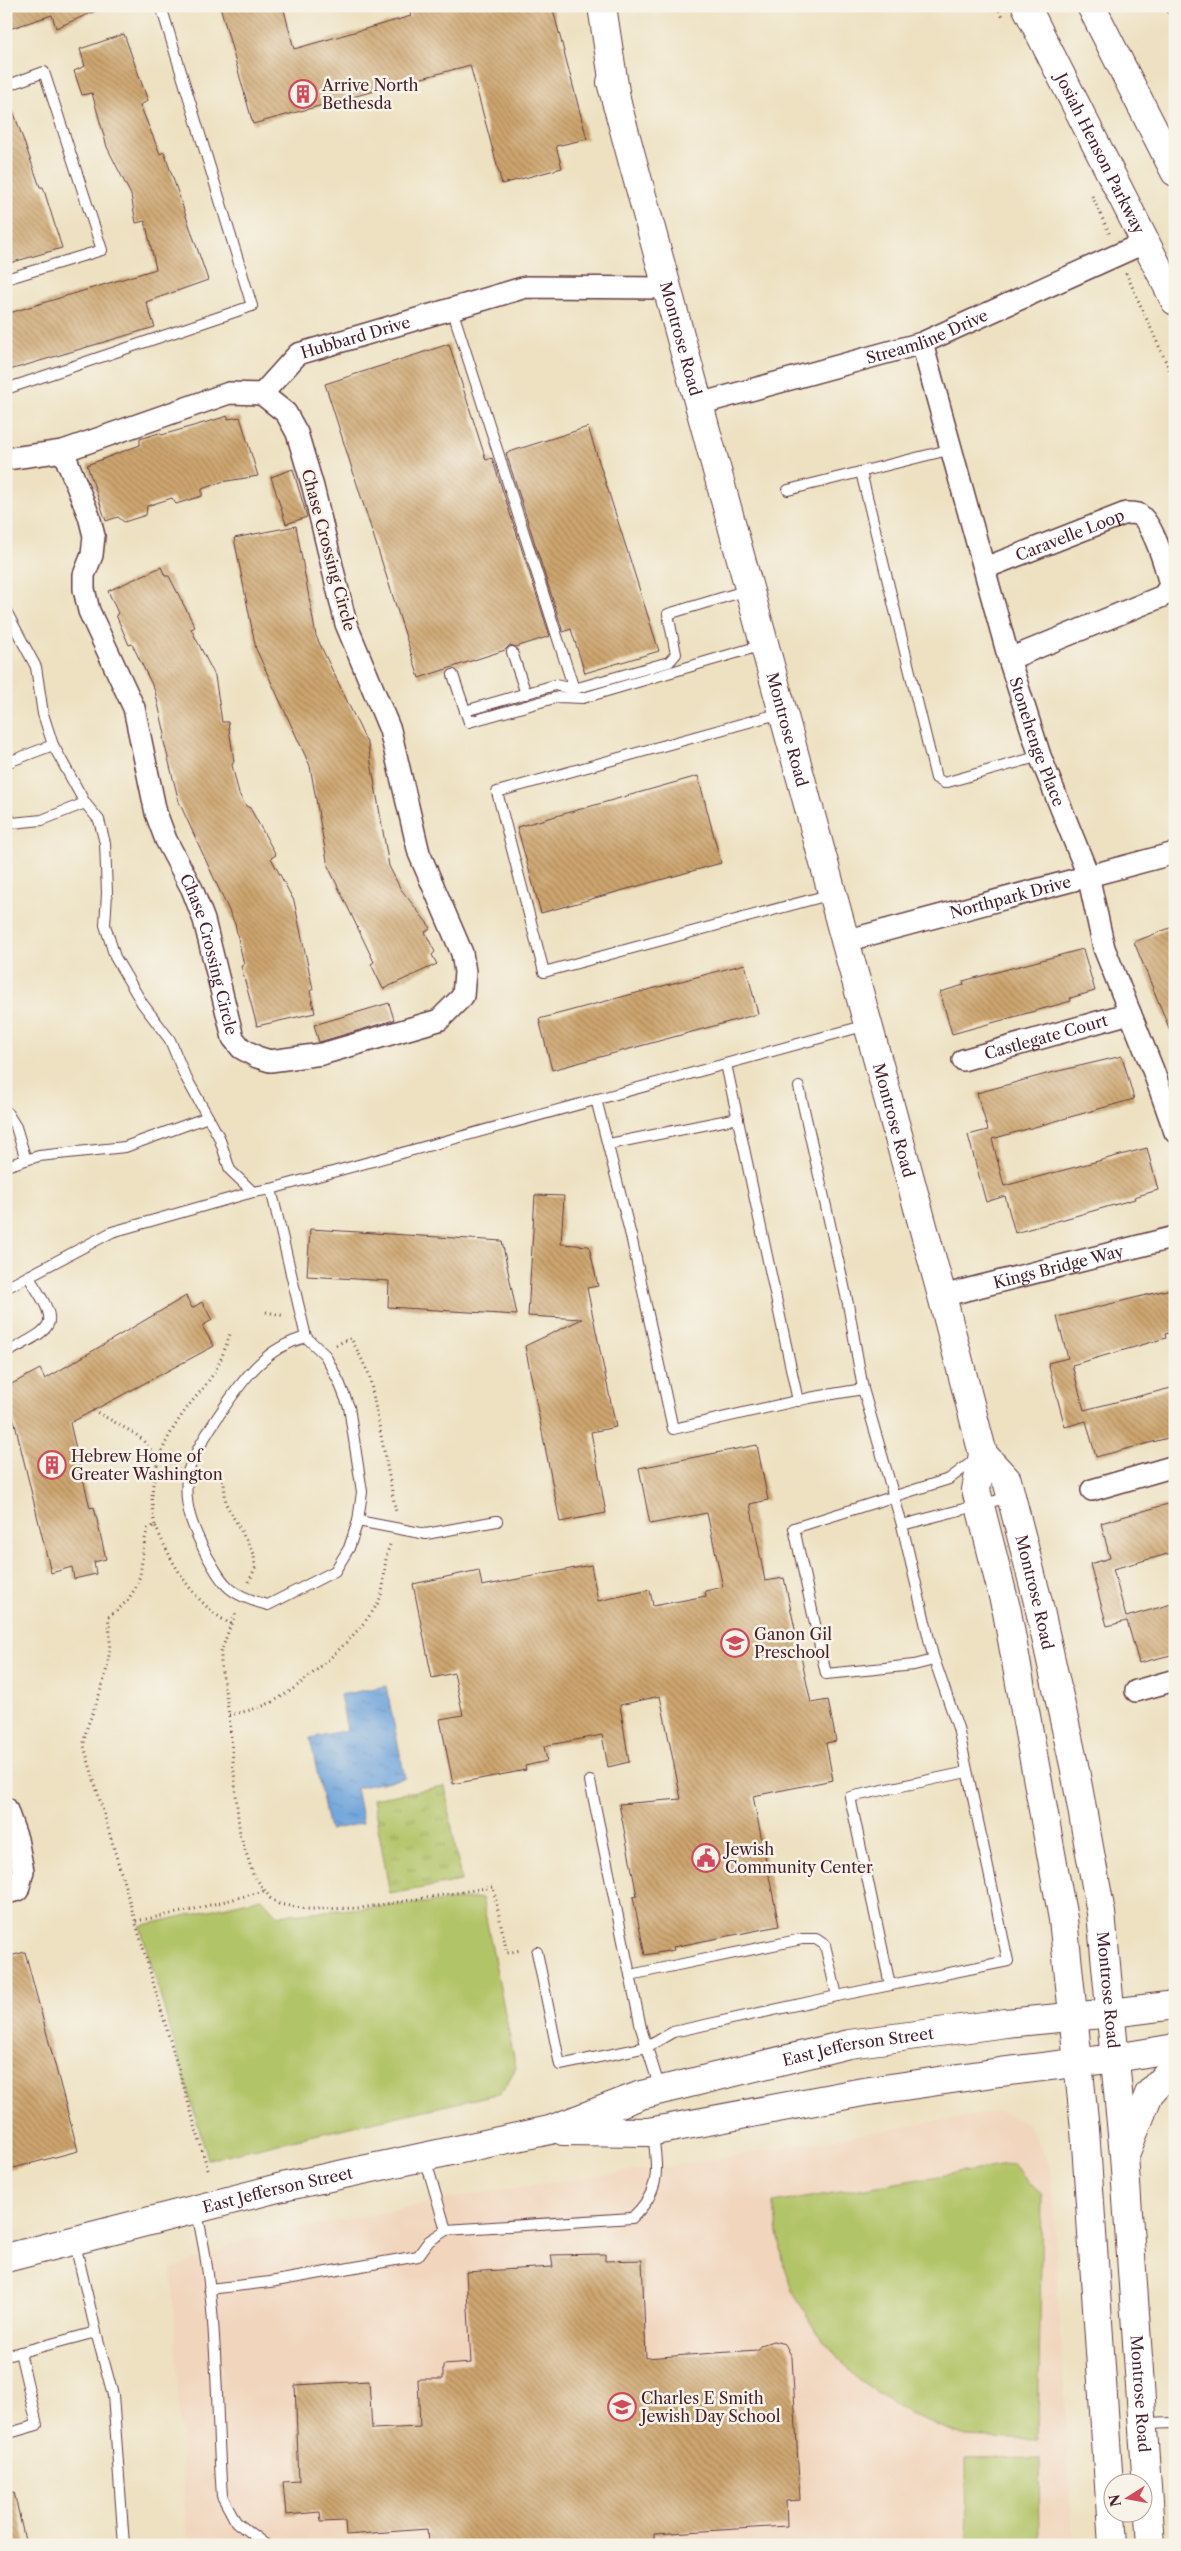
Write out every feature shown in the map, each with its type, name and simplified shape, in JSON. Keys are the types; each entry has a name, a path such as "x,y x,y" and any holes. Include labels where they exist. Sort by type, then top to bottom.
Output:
{"street":[{"name":"Montrose Road","path":"590,6 942,1296 983,1454 976,1490 1007,1612 1063,1919 1085,2139 1113,2545"},
{"path":"602,6 617,105"},
{"name":"Josiah Henson Parkway","path":"1026,6 1175,301"},
{"path":"1091,6 1175,172"},
{"name":"Streamline Drive","path":"698,404 922,342 1146,242"},
{"name":"Hubbard Drive","path":"262,394 298,354 526,287 667,288"},
{"name":"Stonehenge Place","path":"922,342 1009,659 1040,756 1088,875 1104,948 1175,1132"},
{"path":"6,459 63,451 229,393 262,394"},
{"name":"Chase Crossing Circle","path":"63,451 89,516 94,536 92,555 84,575 84,590 89,611 134,708 156,812 166,840 192,889 204,920 233,1038 241,1048 257,1057 270,1061 322,1054 397,1034 439,1020 463,996 466,972 462,953 419,853 390,730 346,624 313,487 297,433 286,414 262,394"},
{"name":"Caravelle Loop","path":"985,568 1126,513 1137,514 1145,520 1166,566 1170,586 1164,596 1009,659"},
{"name":"Northpark Drive","path":"845,941 1175,852"},
{"name":"Castlegate Court","path":"963,1060 1130,1012"},
{"name":"Kings Bridge Way","path":"942,1296 1175,1237"},
{"name":"Montrose Road","path":"983,1454 1007,1480 1039,1606 1074,1765 1101,1913 1124,2155 1151,2545"},
{"path":"1092,1490 1175,1466"},
{"path":"1136,1691 1175,1680"},
{"path":"6,1808 17,1839 24,1871 18,1890 6,1893"},
{"name":"East Jefferson Street","path":"6,2258 278,2188 550,2130 641,2095 849,2044 1006,2023 1112,2013 1175,2004"},
{"name":"East Jefferson Street","path":"550,2130 653,2131 863,2092 1116,2058 1175,2048"},
{"path":"1124,2155 1149,2094 1175,2065"}],"lane":[{"path":"6,389 252,306 161,6"},
{"path":"1171,6 1175,14"},
{"path":"6,86 44,72 102,250 6,279"},
{"path":"452,309 574,689"},
{"path":"788,490 952,449"},
{"path":"861,472 936,778 944,783 1040,756"},
{"path":"465,711 555,685 574,689 669,662 676,654 668,614 749,589"},
{"path":"6,611 36,667 43,714 53,745 85,803 99,820 105,842 106,925 115,957 142,1003 170,1040 184,1074 219,1137 230,1170 253,1192"},
{"path":"453,675 469,722 558,697 583,698 764,644"},
{"path":"512,652 526,694"},
{"path":"783,713 498,792 544,972 832,894"},
{"path":"6,762 53,745"},
{"path":"6,813 12,823 42,820 85,803"},
{"path":"6,1288 112,1232 868,1025"},
{"path":"726,1064 798,1401"},
{"path":"537,1952 560,2065 648,2048 673,2032 1008,1961 958,1728 934,1660 902,1525 863,1389 848,1304 799,1088"},
{"path":"596,1099 609,1144 673,1429 798,1401 863,1389"},
{"path":"6,1111 16,1127 26,1160"},
{"path":"6,1166 39,1156 125,1147 208,1117"},
{"path":"609,1144 738,1118"},
{"path":"271,1189 306,1337 325,1355 349,1407 362,1492 358,1521 349,1548 335,1571 268,1605 242,1598 222,1584 193,1529 187,1511 187,1476 208,1431 259,1363 285,1344 306,1337"},
{"path":"6,1353 43,1332 50,1323 48,1307 28,1276"},
{"path":"934,1660 914,1665 826,1674 794,1528 949,1480 983,1454"},
{"path":"902,1525 1011,1497"},
{"path":"358,1521 426,1534 497,1521"},
{"path":"890,1985 850,1797 967,1772"},
{"path":"590,1781 630,1975 648,2048 661,2090"},
{"path":"630,1975 802,1939 816,1939 825,1945 837,1996"},
{"path":"209,2289 270,2282 418,2256 429,2241 446,2230 632,2218 648,2203 657,2174 653,2131"},
{"path":"424,2157 446,2230"},
{"path":"196,2209 204,2243 209,2289 222,2496 236,2522 266,2545"},
{"path":"74,2240 113,2395 124,2545"},
{"path":"6,2356 96,2332"},
{"path":"6,2434 37,2425 20,2352"},
{"path":"1142,2424 1175,2422"}],"path":[{"path":"1122,266 1175,382"},
{"path":"266,1312 293,1318"},
{"path":"231,1332 215,1371 173,1427 158,1459 151,1500 155,1525 167,1553 206,1607 215,1616 231,1624"},
{"path":"331,1342 334,1346 351,1338 369,1374 396,1517"},
{"path":"93,1410 132,1432 142,1440 158,1459 178,1466"},
{"path":"200,1468 220,1476 224,1483 226,1504 254,1554 254,1568 248,1585"},
{"path":"155,1525 148,1529 146,1535 141,1570 136,1586 128,1600 108,1617 111,1650 99,1696 84,1736 86,1756 208,2170"},
{"path":"229,1715 271,1703 326,1660 352,1635 372,1613 379,1600 384,1583 386,1553 395,1536"},
{"path":"240,1605 221,1652 221,1665 229,1715 240,1834 253,1874 264,1891 280,1904 307,1909 327,1910 373,1907 493,1887 507,1953 536,1947 537,1952"},
{"path":"136,1921 187,1911 264,1891"}],"shaded area":[{"name":"Charles E Smith Jewish Day School","path":"997,2111 1027,2123 1051,2167 1073,2545 187,2545 171,2269 246,2240 474,2194 710,2160"}],"green space":[{"path":"445,1786 461,1881 390,1894 373,1799"},
{"path":"262,1898 277,1915 482,1898 516,2068 501,2093 208,2159 140,1926"},
{"path":"1013,2164 1042,2196 1038,2439 965,2436 912,2416 858,2379 823,2341 792,2291 784,2267 773,2203"},
{"path":"1039,2458 1040,2545 967,2545 966,2459"}],"water":[{"path":"386,1686 405,1778 356,1788 363,1823 329,1830 310,1738 347,1730 340,1695"}],"building":[{"path":"6,6 107,6 56,28 52,15 6,30"},
{"name":"Arrive North Bethesda","path":"220,6 283,6 294,49 411,16 408,6 552,6 587,139 556,146 562,168 502,184 470,65 253,124"},
{"path":"124,34 148,101 140,105 160,154 164,152 208,280 146,302 155,327 6,371 6,314 156,269 145,221 136,223 131,195 107,147 92,93 82,95 74,71 85,66 80,49"},
{"path":"6,99 9,99 40,187 43,187 62,248 6,264"},
{"path":"449,344 486,460 492,458 550,636 516,647 510,645 505,650 419,678 325,384"},
{"path":"228,416 228,419 240,417 258,476 221,482 202,489 202,496 176,504 172,498 147,506 146,515 124,522 118,517 106,521 87,465 140,445 140,439 159,433 162,435"},
{"path":"588,427 659,651 585,673 571,629 563,632 506,453"},
{"path":"293,469 307,517 286,524 271,477"},
{"path":"296,526 316,636 368,745 389,866 400,888 431,928 425,932 435,952 432,955 437,964 383,989 371,964 374,962 328,866 310,766 256,649 234,538"},
{"path":"161,567 165,576 169,576 195,627 191,629 215,676 222,722 228,722 234,761 232,765 239,794 246,806 250,808 276,855 271,858 294,901 313,989 310,991 315,1013 257,1026 241,966 244,965 235,924 179,802 163,738 165,734 155,691 132,644 129,645 108,591"},
{"path":"698,776 721,863 541,913 517,827"},
{"path":"1175,926 1175,1040 1174,1040 1134,942"},
{"path":"1083,949 1095,991 1070,998 1071,1001 952,1034 940,992 964,985 963,981"},
{"path":"745,964 758,1014 552,1070 539,1019"},
{"path":"389,1003 394,1020 319,1042 314,1025"},
{"path":"1122,1056 1134,1099 992,1139 1004,1186 1147,1148 1158,1190 1134,1197 1135,1199 1015,1233 1005,1196 986,1202 968,1135 988,1130 977,1093"},
{"path":"535,1195 564,1196 561,1244 589,1246 598,1286 587,1288 616,1427 591,1432 606,1513 560,1522 525,1346 582,1319 528,1316"},
{"path":"310,1229 502,1241 517,1315 388,1307 389,1281 307,1276"},
{"path":"1175,1288 1175,1332 1165,1334 1166,1338 1072,1365 1084,1410 1175,1387 1175,1433 1168,1435 1168,1438 1096,1457 1086,1421 1065,1427 1048,1363 1068,1358 1057,1317"},
{"name":"Hebrew Home of Greater Washington","path":"186,1296 192,1308 202,1302 212,1320 202,1326 214,1346 70,1423 90,1508 94,1507 106,1559 94,1562 96,1574 74,1579 72,1567 51,1573 6,1387 40,1369 45,1379"},
{"path":"757,1445 768,1500 750,1504 765,1581 784,1578 811,1703 828,1700 836,1741 826,1743 833,1780 753,1796 779,1926 673,1947 674,1950 645,1955 633,1897 637,1896 619,1804 681,1799 660,1696 620,1705 629,1762 608,1767 602,1735 544,1746 547,1761 525,1766 526,1770 453,1784 440,1719 463,1715 454,1673 432,1678 413,1584 479,1570 482,1586 591,1565 598,1601 650,1590 653,1606 706,1596 705,1591 723,1587 707,1513 650,1524 639,1468"},
{"path":"1175,1502 1175,1552 1113,1569 1126,1617 1175,1603 1175,1654 1139,1663 1127,1621 1107,1626 1090,1564 1110,1558 1101,1523"},
{"path":"25,1952 78,2151 6,2170 6,1957"},
{"path":"605,2254 605,2261 642,2260 646,2358 757,2350 761,2345 773,2341 785,2344 792,2357 800,2500 786,2501 787,2526 654,2534 654,2545 428,2545 427,2529 346,2535 345,2521 321,2522 320,2512 286,2515 283,2482 299,2481 295,2385 369,2381 372,2429 420,2427 418,2379 443,2379 443,2365 471,2363 466,2272 553,2267 551,2255"},
{"path":"14,2492 26,2545 6,2545 6,2493"}],"place":[{"name":"Arrive North Bethesda","path":"303,94"},
{"name":"Hebrew Home of Greater Washington","path":"52,1465"},
{"name":"Ganon Gil Preschool","path":"735,1643"},
{"name":"Jewish Community Center","path":"706,1858"},
{"name":"Charles E Smith Jewish Day School","path":"622,2407"}]}
